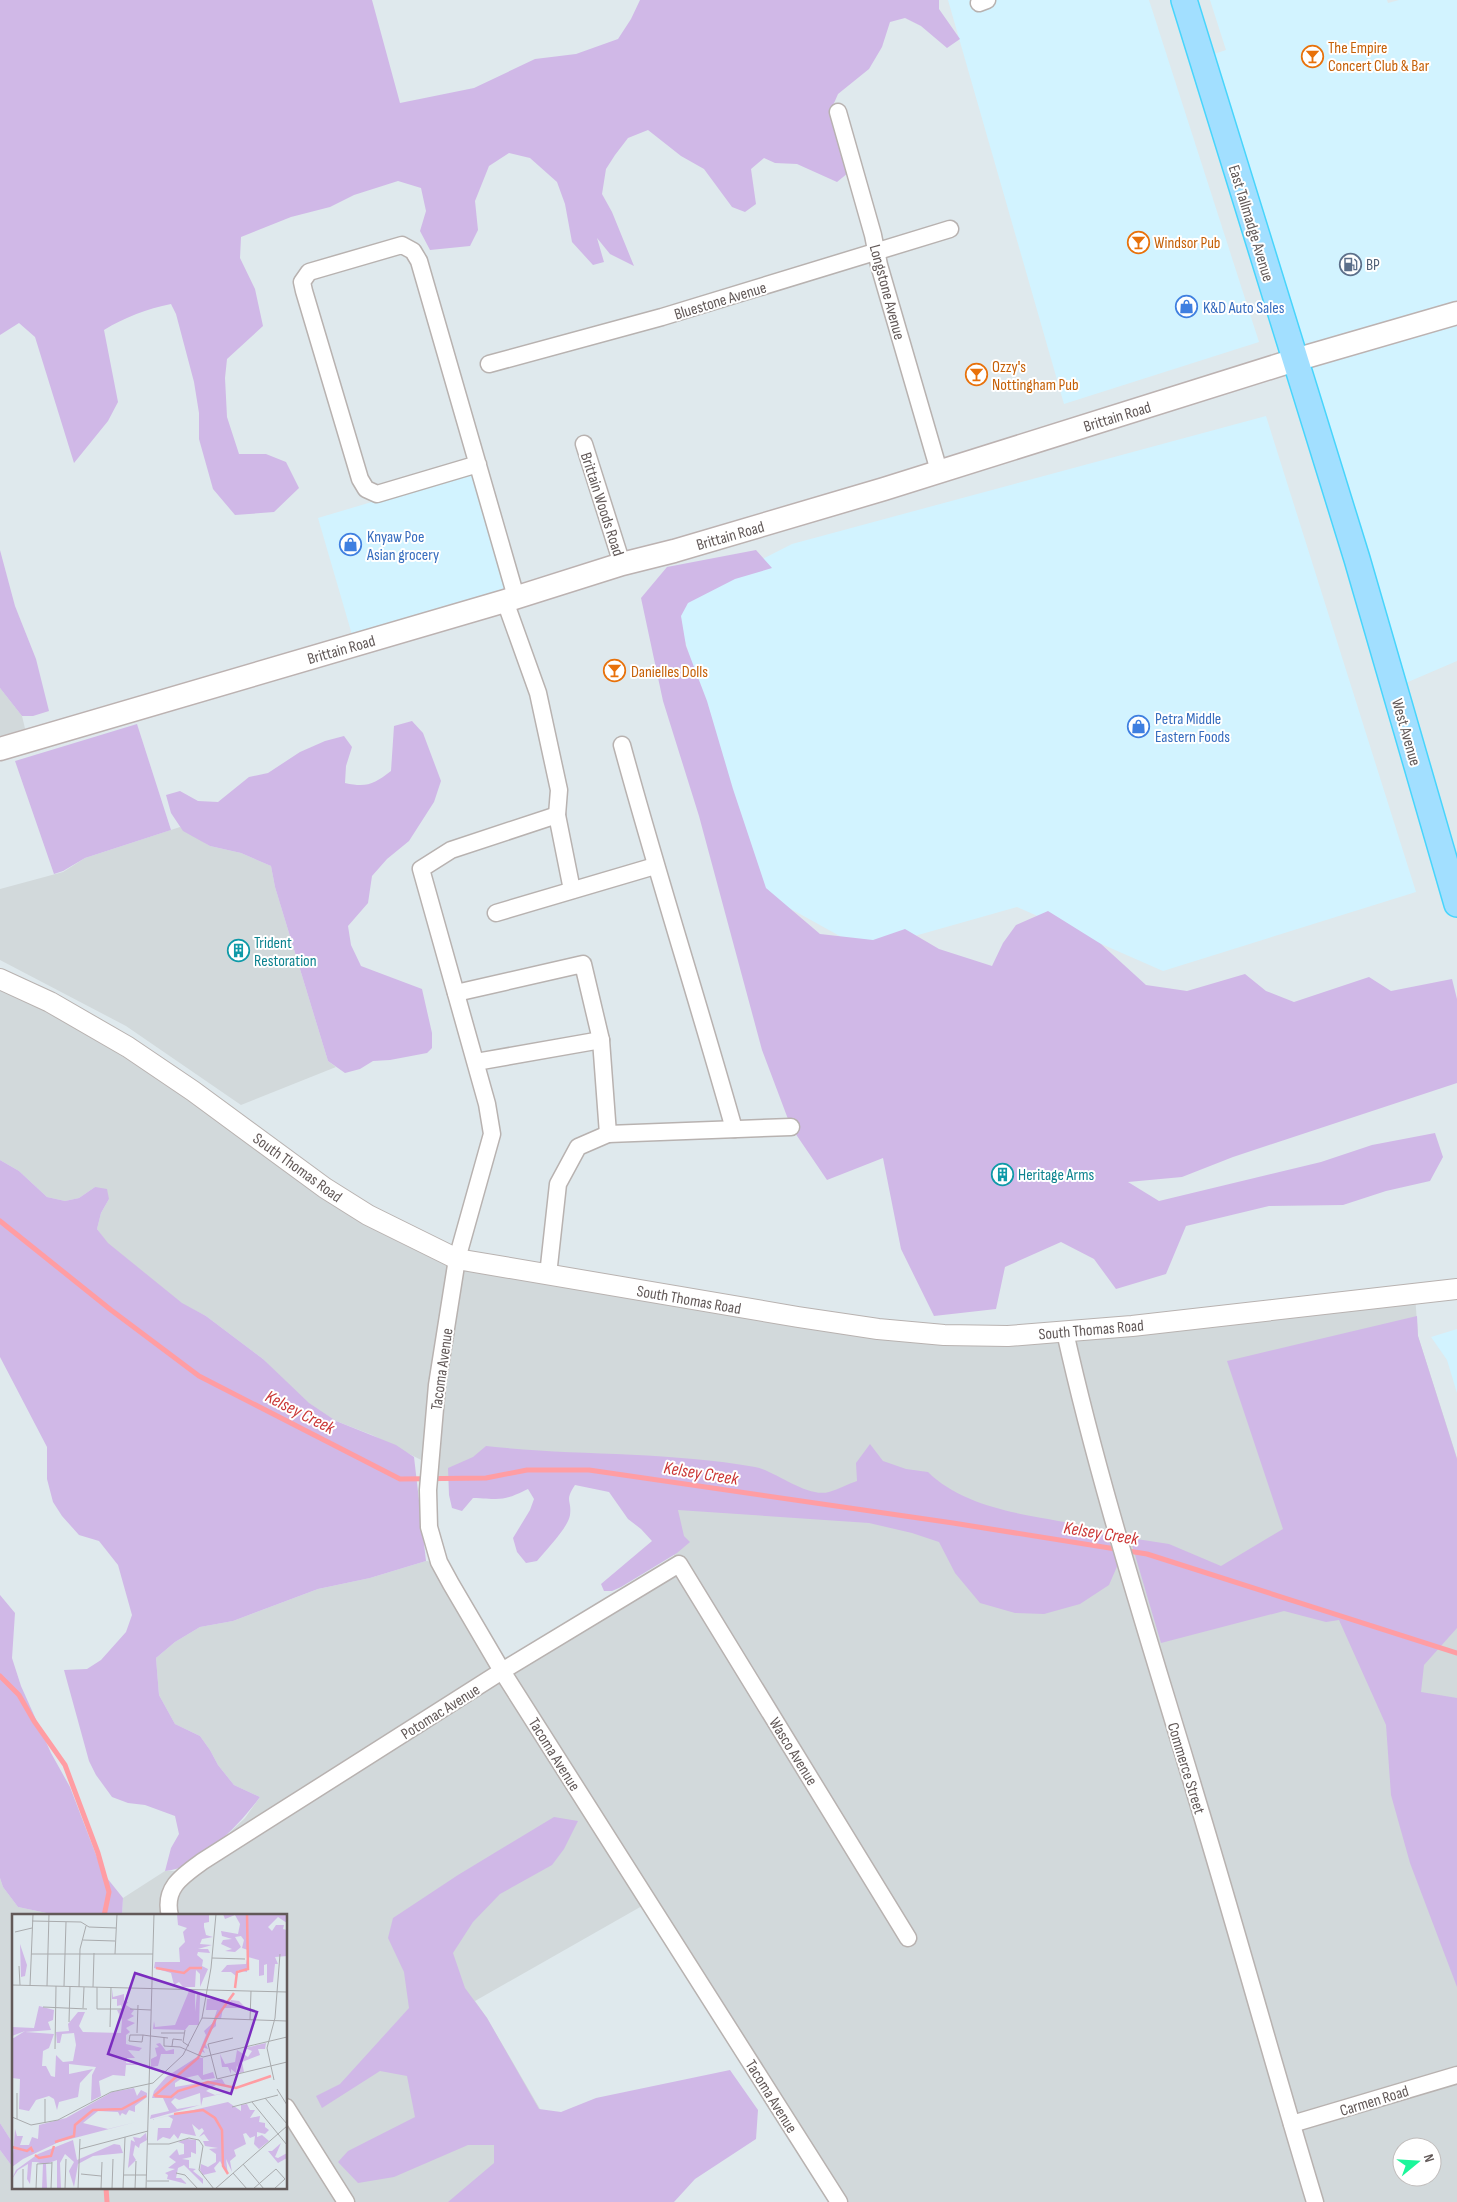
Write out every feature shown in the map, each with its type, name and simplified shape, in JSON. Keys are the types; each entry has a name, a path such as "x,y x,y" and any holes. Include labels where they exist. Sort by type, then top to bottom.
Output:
{"main road":[{"name":"East Tallmadge Avenue","path":"1184,0 1357,559"},
{"name":"Brittain Road","path":"0,749 511,599 622,564 702,543 1295,360 1457,313"},
{"name":"West Avenue","path":"1357,559 1457,904"}],"street":[{"name":"Longstone Avenue","path":"838,112 939,471"},
{"name":"Bluestone Avenue","path":"489,364 662,317 950,229"},
{"path":"478,464 377,494 366,488 360,479 304,291 302,282 309,272 402,245 413,251 418,261 478,464 511,599 538,693 559,790 557,815 572,890"},
{"name":"Brittain Woods Road","path":"584,444 622,564"},
{"path":"622,745 655,866 694,989 734,1129"},
{"name":"Tacoma Avenue","path":"557,815 451,850 422,869 476,1062 487,1104 492,1134 457,1259 437,1385 429,1464 428,1501 430,1527 440,1562 450,1584 502,1671 839,2202"},
{"path":"496,912 655,866"},
{"path":"456,993 582,964 601,1040 608,1134"},
{"name":"South Thomas Road","path":"0,979 50,1002 128,1047 193,1091 324,1188 368,1215 457,1259 878,1329 944,1335 1008,1336 1132,1326 1457,1289"},
{"path":"476,1062 601,1040"},
{"path":"548,1275 558,1184 578,1147 608,1134 791,1127"},
{"name":"Commerce Street","path":"1065,1332 1078,1392 1116,1532 1316,2202"},
{"name":"Potomac Avenue","path":"170,1914 167,1902 173,1888 182,1876 202,1861 502,1671 679,1564"},
{"name":"Wasco Avenue","path":"679,1564 908,1938"},
{"name":"Carmen Road","path":"1292,2124 1457,2075"},
{"path":"288,2110 346,2202"}],"shaded area":[{"path":"0,0 372,0 400,103 474,88 535,59 576,54 618,39 640,0 939,0 939,9 960,39 947,48 921,26 905,18 890,22 882,47 869,69 838,94 831,110 848,173 837,182 797,164 775,163 764,158 751,169 756,204 745,212 732,207 704,169 681,156 648,130 628,138 606,169 602,194 612,212 634,266 610,254 597,238 604,262 593,265 572,242 565,204 557,182 530,158 509,153 489,166 475,201 478,230 470,246 430,250 420,231 426,211 421,188 398,181 354,195 330,207 291,217 241,237 240,258 255,289 263,326 227,359 225,378 227,417 239,454 266,454 286,462 299,488 274,512 235,515 213,489 199,439 199,413 194,382 176,314 171,304 136,314 104,330 118,402 108,421 74,463 35,337 19,323 0,335"},
{"path":"948,0 1149,0 1259,342 1064,404"},
{"path":"1210,0 1387,0 1388,3 1399,0 1457,0 1457,661 1394,688 1202,58 1226,50"},
{"path":"1266,416 1416,892 1163,971 1017,907 865,950 760,892 674,604 792,544"},
{"path":"479,470 516,597 355,645 318,518"},
{"path":"0,550 15,606 36,659 49,711 33,716 22,716 0,688"},
{"path":"756,550 772,568 735,579 688,603 681,616 686,646 707,701 733,789 766,888 820,934 873,940 905,929 939,949 992,966 1003,943 1016,925 1048,911 1101,944 1146,985 1187,991 1245,974 1266,991 1294,1002 1369,977 1391,991 1452,979 1457,999 1457,1083 1233,1157 1182,1177 1128,1182 1159,1201 1321,1162 1372,1145 1435,1133 1443,1157 1430,1181 1386,1191 1343,1205 1269,1206 1186,1226 1166,1274 1116,1289 1094,1259 1061,1242 1005,1267 996,1309 934,1316 901,1249 883,1158 827,1180 791,1127 762,1050 699,816 663,701 641,598 667,567"},
{"path":"0,688 22,716 28,741 0,749"},
{"path":"412,721 423,733 441,781 434,802 409,841 387,859 372,876 368,903 348,926 351,945 361,966 422,989 432,1033 432,1048 427,1053 390,1060 373,1061 360,1069 345,1073 328,1061 275,887 271,866 241,853 210,846 183,831 171,813 166,795 180,791 198,801 218,802 249,777 268,773 300,752 325,741 344,736 352,747 346,766 345,783 370,784 391,771 394,726"},
{"path":"137,724 171,830 85,858 54,874 15,761"},
{"path":"180,827 210,846 241,853 271,866 275,887 328,1061 336,1067 241,1105 126,1026 0,960 0,889 63,872 85,858"},
{"path":"0,979 20,987 325,1188 457,1259 944,1335 1415,1295 1418,1336 1457,1458 1457,2202 839,2202 649,1902 475,2001 487,2018 594,2202 0,2202 0,2150 12,2166 12,2190 288,2190 288,1914 122,1914 123,1898 165,1871 176,1871 225,1837 245,1818 260,1797 234,1785 218,1765 200,1736 175,1724 159,1695 156,1658 175,1642 200,1627 233,1621 318,1589 370,1578 426,1561 439,1562 503,1670 679,1564 627,1476 431,1479 429,1464 372,1435 336,1421 306,1404 263,1359 206,1316 182,1304 107,1243 97,1229 101,1213 109,1199 95,1187 79,1198 65,1201 47,1197 19,1171 0,1160"},
{"path":"0,1160 19,1171 47,1197 65,1201 79,1198 95,1187 107,1189 109,1199 101,1213 97,1229 108,1243 182,1303 206,1316 263,1359 309,1403 336,1421 396,1445 414,1457 426,1561 370,1578 318,1589 233,1621 200,1627 175,1642 156,1658 159,1695 175,1724 200,1736 218,1765 234,1785 260,1797 242,1819 218,1843 191,1863 178,1869 165,1871 171,1848 179,1834 175,1816 145,1805 128,1803 112,1797 96,1775 89,1761 64,1670 87,1669 101,1660 126,1632 132,1615 118,1565 99,1541 79,1535 62,1516 53,1502 47,1479 47,1447 0,1357"},
{"path":"1417,1316 1418,1336 1457,1459 1457,1628 1424,1665 1421,1692 1457,1698 1457,1987 1410,1863 1391,1795 1386,1725 1339,1620 1326,1622 1284,1611 1161,1643 1130,1538 1169,1544 1221,1566 1283,1529 1227,1361"},
{"path":"1457,1329 1457,1393 1447,1360 1431,1337"},
{"path":"870,1444 883,1461 906,1469 928,1472 940,1482 968,1498 1000,1509 1077,1524 1097,1531 1108,1540 1119,1562 1109,1585 1080,1604 1044,1614 1015,1613 980,1603 955,1573 939,1542 912,1533 869,1523 678,1510 684,1536 690,1542 677,1553 621,1587 612,1591 604,1591 601,1584 652,1541 628,1519 609,1492 575,1485 570,1495 570,1515 565,1526 537,1561 526,1563 517,1552 513,1538 530,1510 534,1499 528,1489 501,1499 473,1498 462,1511 452,1508 449,1495 448,1468 473,1457 486,1446 688,1458 722,1462 763,1469 801,1488 820,1493 829,1492 857,1481 856,1463"},
{"path":"0,1595 15,1613 12,1658 21,1686 51,1753 70,1787 103,1873 123,1898 122,1914 51,1914 18,1907 3,1887 0,1878"},
{"path":"554,1817 578,1821 564,1849 552,1865 500,1894 473,1922 453,1953 465,1988 487,2018 539,2109 561,2112 596,2098 730,2070 758,2110 756,2139 695,2179 674,2202 448,2202 494,2163 494,2145 468,2145 394,2177 358,2183 338,2162 348,2151 415,2117 407,2076 380,2071 322,2108 316,2096 340,2084 409,2008 404,1972 388,1938 393,1918 458,1875"},
{"path":"0,1878 3,1887 18,1907 51,1914 12,1914 12,2142 0,2123"},
{"path":"0,2123 12,2142 12,2166 0,2150"}],"waterway":[{"name":"Kelsey Creek","path":"0,1221 111,1310 199,1376 400,1479 486,1478 527,1470 589,1470 953,1523 1147,1554 1457,1653"},
{"path":"0,1676 19,1695 34,1721 65,1765 98,1853 109,1892 104,1914"},
{"path":"106,2190 107,2202"}],"place":[{"name":"The Empire Concert Club & Bar","path":"1312,56"},
{"name":"Windsor Pub","path":"1138,242"},
{"name":"BP","path":"1350,264"},
{"name":"K&D Auto Sales","path":"1187,307"},
{"name":"Ozzy's Nottingham Pub","path":"976,375"},
{"name":"Knyaw Poe Asian grocery","path":"351,545"},
{"name":"Danielles Dolls","path":"615,671"},
{"name":"Petra Middle Eastern Foods","path":"1139,727"},
{"name":"Trident Restoration","path":"238,951"},
{"name":"Heritage Arms","path":"1002,1174"}]}
